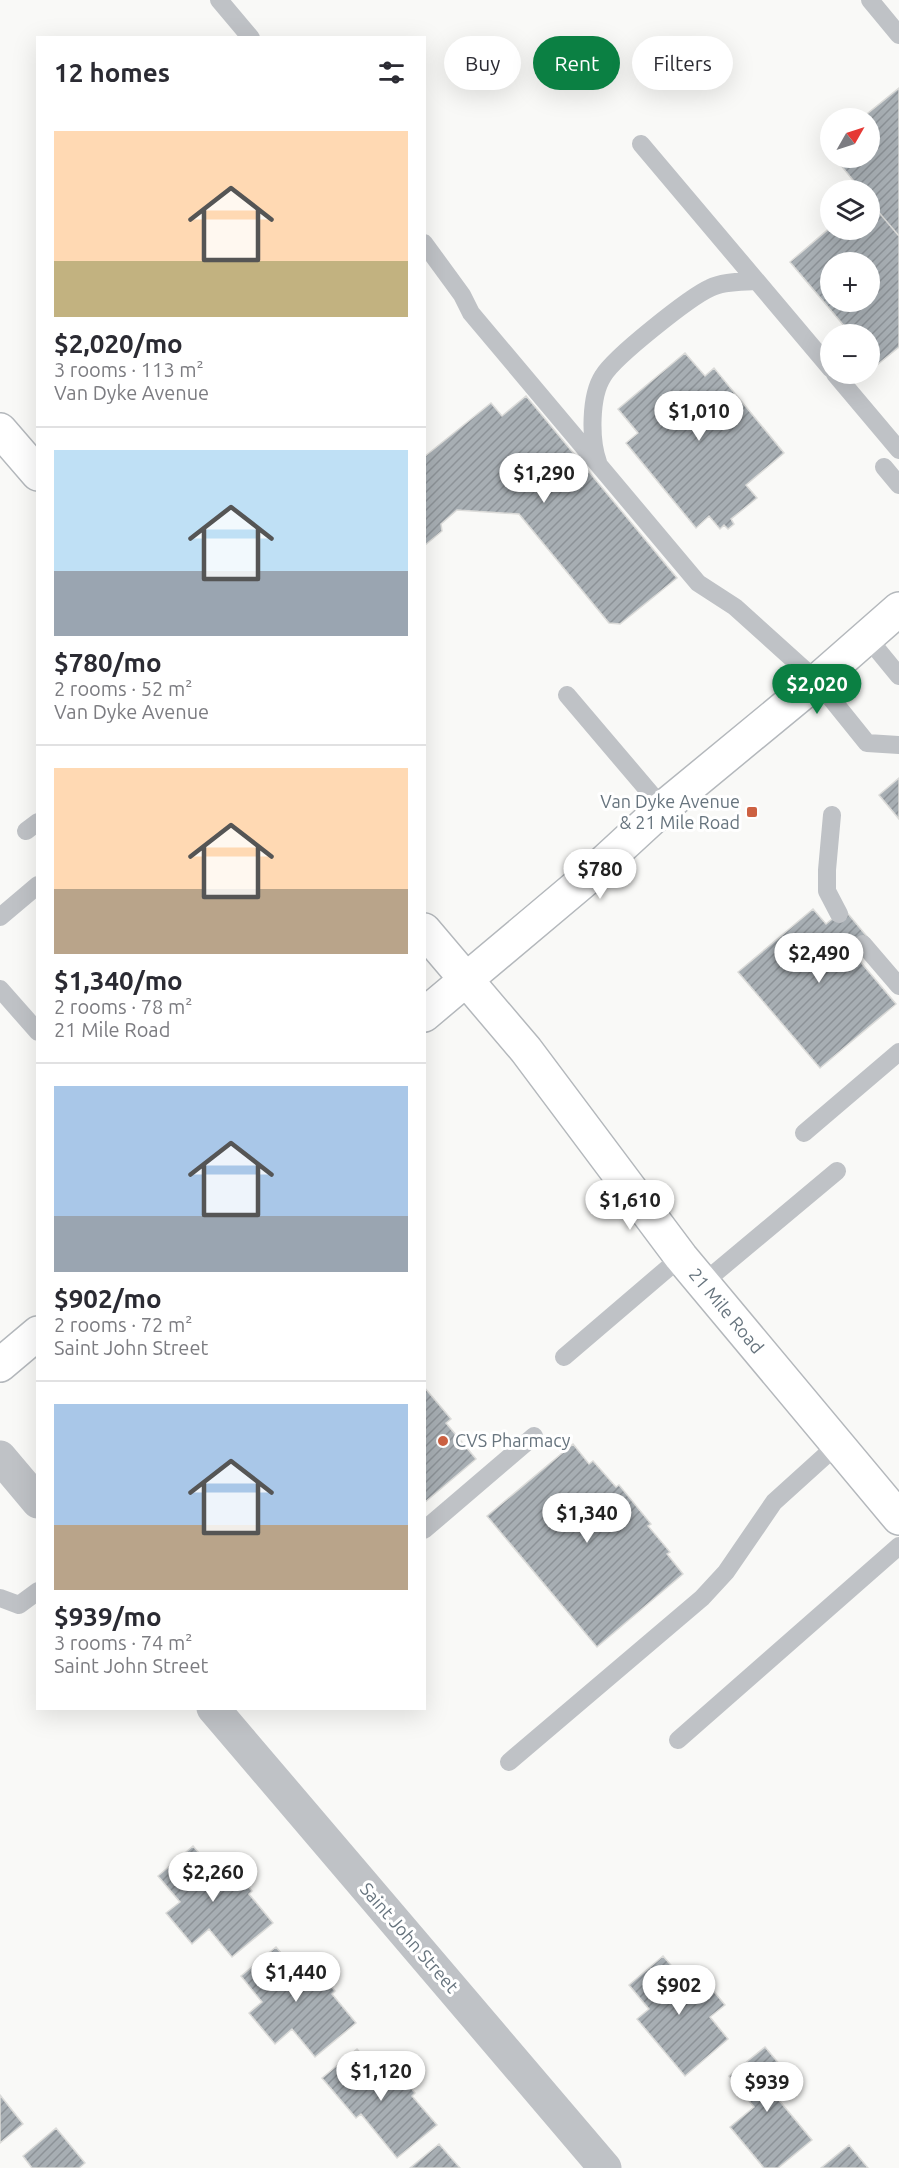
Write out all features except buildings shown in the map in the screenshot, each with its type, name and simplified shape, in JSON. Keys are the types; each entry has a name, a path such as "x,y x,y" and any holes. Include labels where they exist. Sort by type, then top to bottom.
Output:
{"street":[{"path":"0,430 36,472"},
{"path":"426,1013 587,878 663,808 817,681 899,609"},
{"name":"21 Mile Road","path":"426,932 526,1050 681,1257 837,1445 894,1501"},
{"path":"0,1365 36,1335"},
{"path":"0,1457 36,1500"},
{"name":"Saint John Street","path":"215,1710 605,2168"}],"lane":[{"path":"219,0 249,36"},
{"path":"870,0 899,35"},
{"path":"641,144 820,356"},
{"path":"426,246 456,287 471,313 698,583 735,607 817,681 867,743 899,745"},
{"path":"600,466 594,452 593,417 595,394 604,374 684,304 711,287 756,280"},
{"path":"843,384 899,450"},
{"path":"884,467 899,485"},
{"path":"867,637 899,676"},
{"path":"567,695 663,808"},
{"path":"831,815 827,891 839,914"},
{"path":"0,917 36,887"},
{"path":"863,944 899,986"},
{"path":"0,989 36,1030"},
{"path":"804,1133 899,1052"},
{"path":"703,1283 837,1171"},
{"path":"564,1357 681,1257"},
{"path":"426,1528 534,1436"},
{"path":"509,1762 702,1598 726,1572 774,1502 837,1445"},
{"path":"678,1740 899,1546"},
{"path":"0,1598 20,1605 36,1593"}],"place":[{"name":"Van Dyke Avenue & 21 Mile Road","path":"752,812"},
{"name":"CVS Pharmacy","path":"443,1441"}]}
